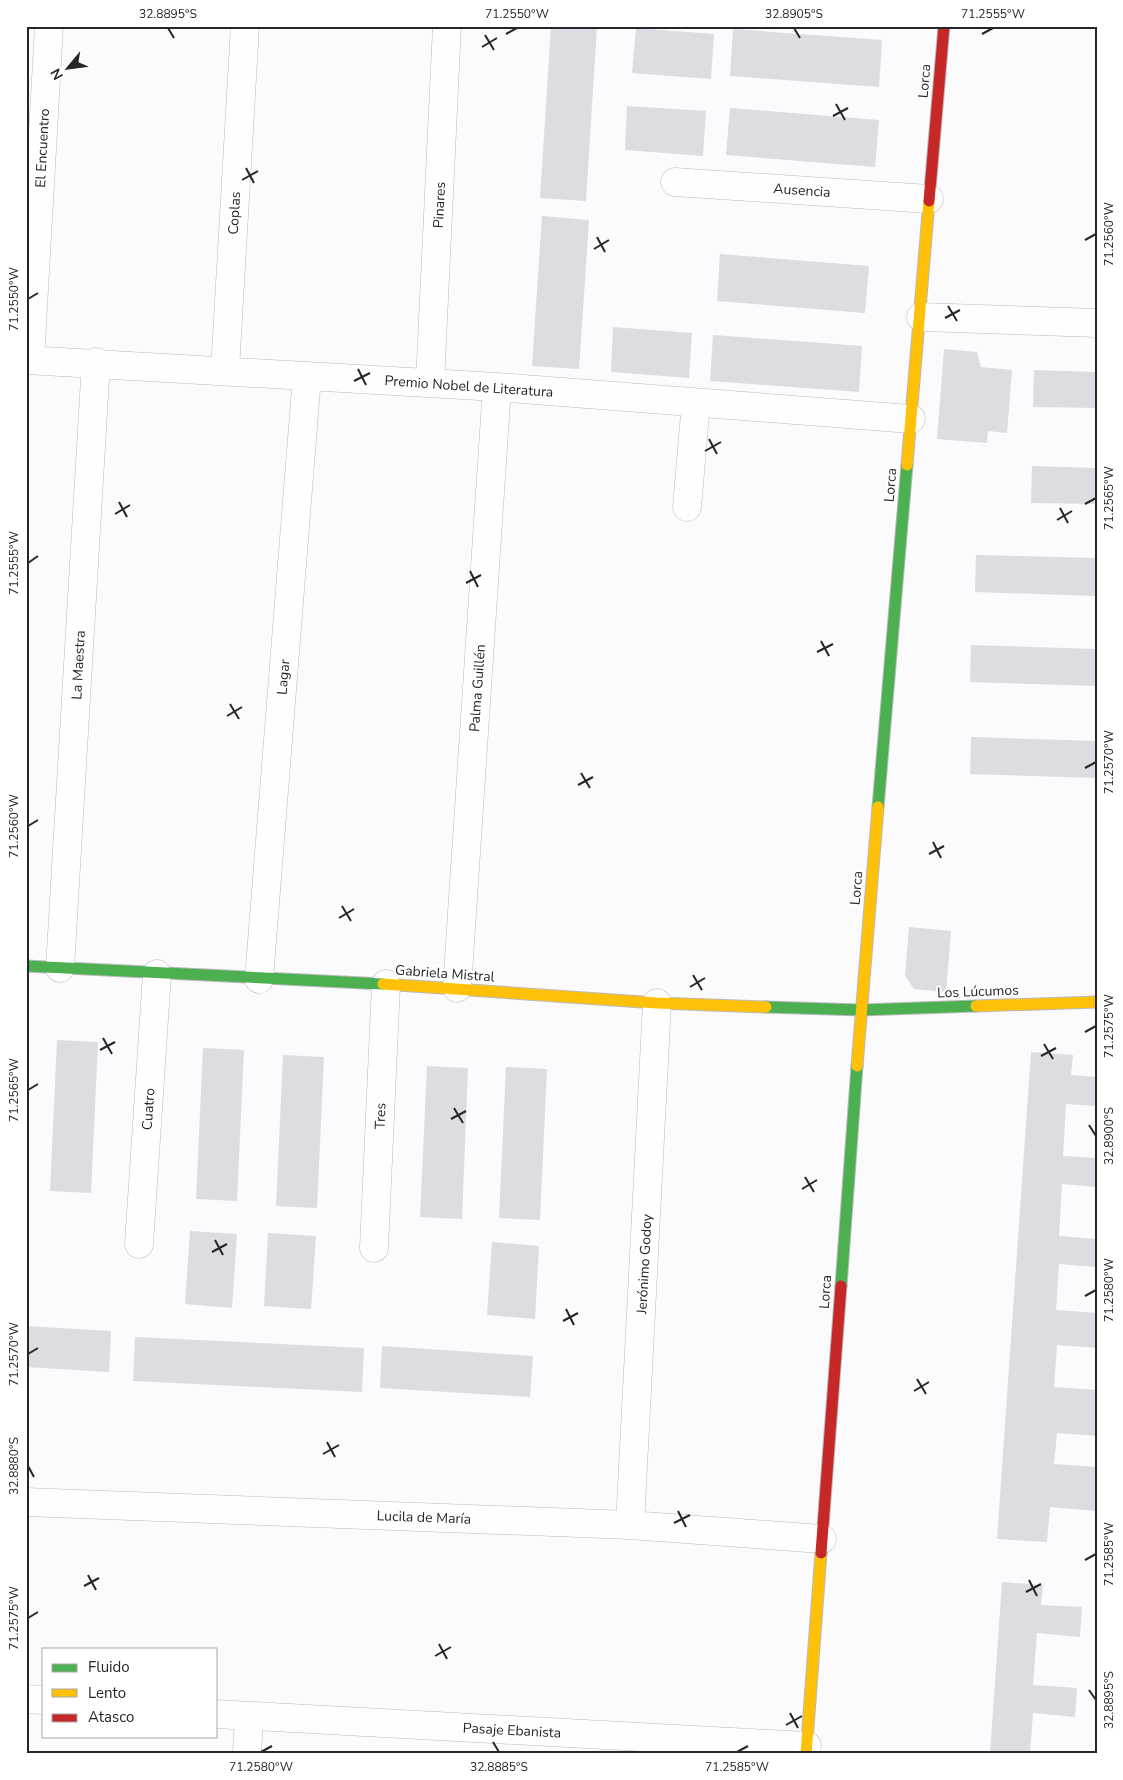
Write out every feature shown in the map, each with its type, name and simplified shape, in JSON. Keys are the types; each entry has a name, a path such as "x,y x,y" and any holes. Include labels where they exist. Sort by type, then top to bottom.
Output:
{"street":[{"name":"El Encuentro","path":"28,360 49,26"},
{"name":"Coplas","path":"225,370 245,26"},
{"name":"Pinares","path":"430,383 447,26"},
{"name":"Lorca","path":"807,1750 861,1010 921,317 944,26"},
{"name":"Ausencia","path":"674,182 929,199"},
{"path":"921,317 1097,324"},
{"name":"Premio Nobel de Literatura","path":"28,360 96,362 497,387 911,419"},
{"name":"La Maestra","path":"60,968 96,362"},
{"name":"Lagar","path":"259,979 307,376"},
{"name":"Palma Guillén","path":"457,988 497,387"},
{"path":"687,507 696,403"},
{"name":"Gabriela Mistral","path":"26,966 457,988 658,1003 861,1010"},
{"name":"Cuatro","path":"139,1244 157,974"},
{"name":"Tres","path":"374,1248 386,984"},
{"name":"Los Lúcumos","path":"861,1010 1097,1002"},
{"name":"Jerónimo Godoy","path":"630,1525 658,1003"},
{"name":"Lucila de María","path":"26,1502 630,1525 822,1539"},
{"path":"26,1699 42,1700"},
{"name":"Pasaje Ebanista","path":"218,1714 807,1750"},
{"path":"247,1754 249,1716"}],"building":[{"path":"551,26 597,26 586,201 540,198"},
{"path":"636,28 714,34 711,79 632,73"},
{"path":"733,29 882,40 879,87 730,76"},
{"path":"627,106 706,111 703,156 625,150"},
{"path":"730,108 879,120 875,167 726,155"},
{"path":"542,216 589,220 579,369 532,366"},
{"path":"720,254 869,266 865,313 717,301"},
{"path":"613,327 692,333 689,378 611,372"},
{"path":"713,335 862,346 859,392 710,381"},
{"path":"944,349 977,352 981,367 1012,370 1007,433 988,431 987,443 937,439"},
{"path":"1034,370 1097,372 1097,408 1033,407"},
{"path":"1032,466 1097,468 1097,504 1031,503"},
{"path":"976,555 1097,558 1097,596 975,592"},
{"path":"971,645 1097,649 1097,686 970,682"},
{"path":"971,737 1097,741 1097,778 970,774"},
{"path":"909,927 951,931 946,992 914,989 905,976"},
{"path":"57,1040 98,1042 91,1193 50,1191"},
{"path":"203,1048 244,1050 237,1201 196,1199"},
{"path":"1031,1052 1073,1055 1071,1075 1097,1077 1097,1106 1066,1104 1063,1156 1097,1158 1097,1187 1062,1184 1059,1236 1097,1239 1097,1267 1059,1264 1056,1310 1097,1313 1097,1348 1057,1345 1054,1387 1097,1390 1097,1436 1057,1433 1054,1464 1097,1467 1097,1511 1050,1507 1047,1542 997,1539"},
{"path":"283,1055 324,1057 317,1208 276,1206"},
{"path":"427,1066 468,1068 462,1219 420,1217"},
{"path":"506,1067 547,1069 540,1220 499,1218"},
{"path":"190,1231 237,1234 232,1308 185,1304"},
{"path":"268,1233 316,1236 311,1309 264,1306"},
{"path":"492,1242 539,1246 535,1319 487,1315"},
{"path":"26,1326 111,1331 109,1372 26,1367"},
{"path":"135,1337 364,1348 362,1392 133,1381"},
{"path":"382,1346 533,1356 530,1397 380,1388"},
{"path":"1002,1582 1043,1585 1041,1605 1082,1607 1080,1637 1037,1633 1033,1685 1077,1688 1075,1717 1033,1713 1030,1754 990,1754"}],"traffic: fast":[{"path":"878,807 907,465"},
{"path":"26,966 383,984"},
{"path":"766,1007 861,1010 976,1006"},
{"path":"841,1286 857,1066"}],"traffic: slow":[{"path":"907,465 929,201"},
{"path":"857,1066 878,807"},
{"path":"383,984 657,1003 766,1007"},
{"path":"976,1006 1097,1002"},
{"path":"806,1754 821,1553"}],"traffic: jam":[{"path":"929,201 944,26"},
{"path":"821,1553 841,1286"}]}
